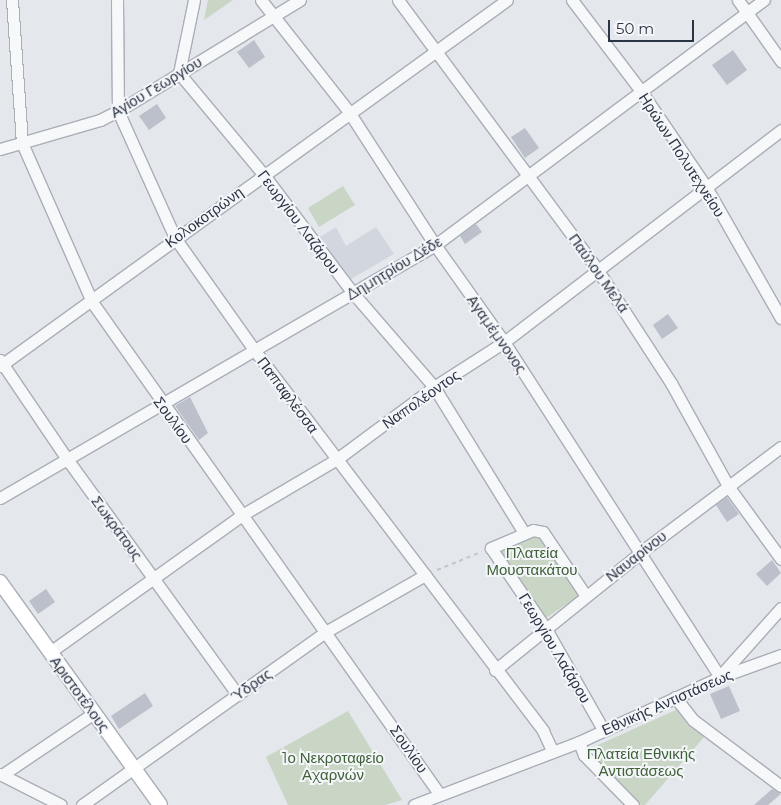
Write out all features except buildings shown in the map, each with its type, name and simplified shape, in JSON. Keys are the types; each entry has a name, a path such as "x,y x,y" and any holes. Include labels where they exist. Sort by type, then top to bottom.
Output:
{"main road":[{"name":"Αριστοτέλους","path":"0,582 160,805"}],"street":[{"name":"Σουλίου","path":"12,0 22,143 92,302 162,405 327,632 440,795"},
{"name":"Παπαφλέσσα","path":"117,0 118,111 174,238 255,351 543,731 553,752"},
{"path":"179,73 194,0"},
{"name":"Αγαμέμνονος","path":"261,0 349,112 435,245 504,342 720,677"},
{"name":"Αγίου Γεωργίου","path":"0,149 100,120 275,18 300,0"},
{"name":"Παύλου Μελά","path":"398,0 598,269 671,383 728,486 781,559"},
{"name":"Κολοκοτρώνη","path":"1,363 92,302 174,238 507,0"},
{"name":"Ηρώων Πολυτεχνείου","path":"572,0 641,91 705,185 781,318"},
{"path":"738,0 781,61"},
{"name":"Δημητρίου Δέδε","path":"0,498 435,245 764,0"},
{"name":"Γεωργίου Λαζάρου","path":"179,73 264,175 353,293 434,387 524,533"},
{"name":"Ναπολέοντος","path":"50,652 242,515 337,460 434,387 504,342 705,185 781,130"},
{"name":"Σωκράτους","path":"1,363 67,459 238,695"},
{"name":"Ναυαρίνου","path":"495,670 641,552 781,447"},
{"path":"490,548 524,533 543,532 586,596"},
{"name":"Γεωργίου Λαζάρου","path":"490,548 546,629 604,730"},
{"name":"Ύδρας","path":"85,804 132,766 238,695 327,632 425,575"},
{"path":"720,677 781,608"},
{"name":"Εθνικής Αντιστάσεως","path":"414,805 578,742 720,677 781,655"},
{"path":"676,697 693,720 781,786"},
{"path":"61,805 1,774 94,713"},
{"path":"578,742 584,755 633,805"}],"path":[{"path":"425,575 490,548"}],"shaded area":[{"path":"336,227 346,246 376,227 394,254 351,279 344,270 341,272 318,238"}],"green space":[{"path":"208,0 233,0 204,20"},
{"path":"343,186 355,205 319,227 308,208"},
{"name":"Πλατεία Μουστακάτου","path":"532,535 545,537 580,595 543,620 497,550"},
{"name":"Πλατεία Εθνικής Αντιστάσεως","path":"678,709 687,724 705,736 645,805 641,805 596,761 598,745"},
{"name":"1ο Νεκροταφείο Αχαρνών","path":"348,711 402,800 385,805 288,805 266,757"}]}
